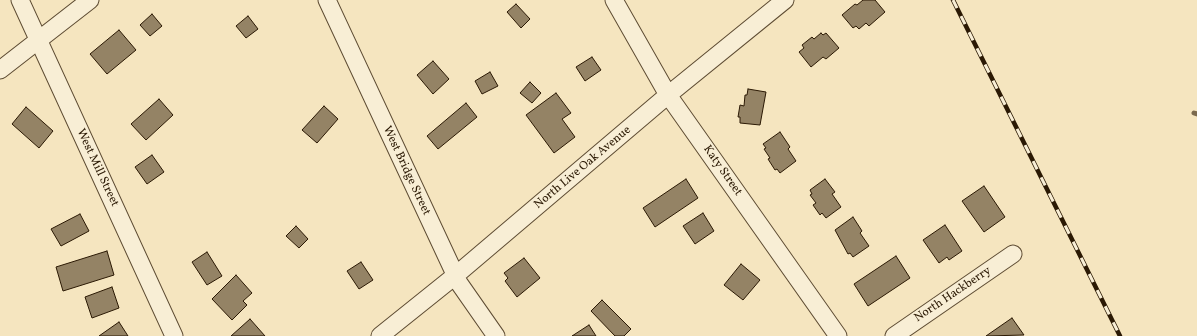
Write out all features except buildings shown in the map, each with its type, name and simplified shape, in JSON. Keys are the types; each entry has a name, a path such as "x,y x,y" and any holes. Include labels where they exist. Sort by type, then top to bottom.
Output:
{"street":[{"name":"West Mill Street","path":"20,0 174,336"},
{"path":"0,70 90,0"},
{"name":"West Bridge Street","path":"327,0 459,283 496,336"},
{"name":"Katy Street","path":"614,0 668,95 838,336"},
{"name":"North Live Oak Avenue","path":"380,336 456,275 668,95 786,0"},
{"name":"North Hackberry","path":"894,336 1013,254"}],"railway":[{"path":"953,0 1120,336"}]}
